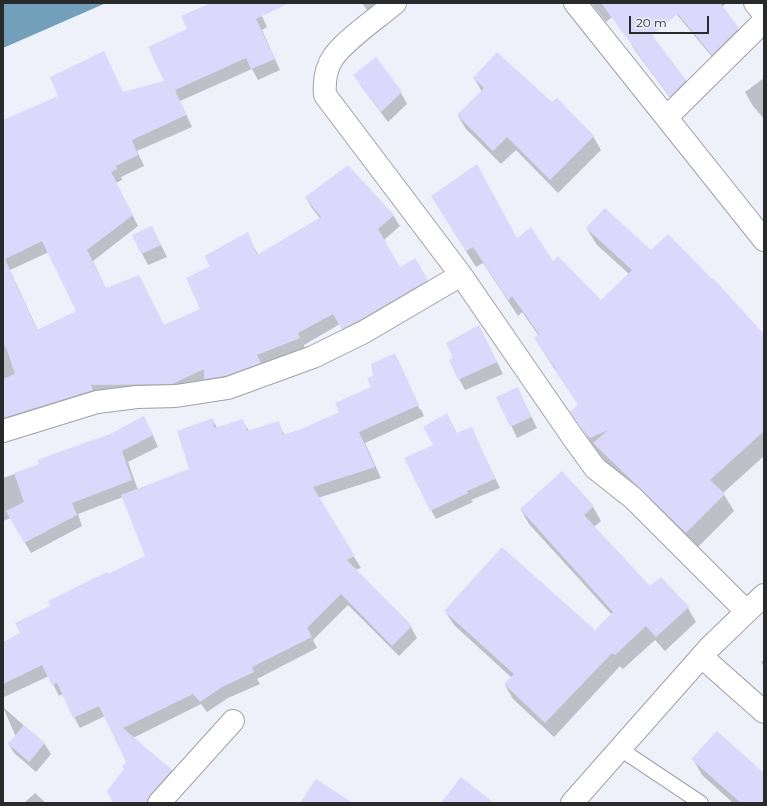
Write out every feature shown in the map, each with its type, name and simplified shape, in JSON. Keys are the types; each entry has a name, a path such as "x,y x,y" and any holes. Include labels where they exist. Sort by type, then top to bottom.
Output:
{"main road":[{"path":"395,3 349,41 334,57 328,69 324,85 325,95 461,276 595,468 632,498 746,611"},
{"path":"575,3 764,240"},
{"path":"755,3 764,14"},
{"path":"667,118 764,21"},
{"path":"3,431 97,402 176,396 228,388 313,357 364,332 461,276"},
{"path":"572,803 702,657 746,611 764,595"},
{"path":"702,657 764,712"},
{"path":"159,803 233,721"}],"lane":[{"path":"620,749 701,803"}],"water":[{"path":"3,3 106,3 3,48"}],"building":[{"path":"210,3 289,3 256,19 275,59 251,69 246,58 175,90 186,115 132,140 138,155 116,166 117,169 111,172 133,215 87,250 106,288 139,275 164,325 200,309 186,278 210,266 204,256 248,232 257,255 321,217 305,197 348,165 394,215 378,229 400,267 415,258 428,280 342,329 333,314 298,333 300,338 257,355 261,363 225,376 204,379 204,369 172,384 91,385 93,390 3,418 3,379 15,374 7,350 3,344 3,120 58,96 50,77 104,51 123,92 164,81 148,47 187,29 181,16","holes":["42,241 76,311 37,330 5,259"]},
{"path":"601,3 720,3 739,28 712,55 678,14 652,35 686,80 670,97"},
{"path":"497,52 552,102 557,98 594,136 550,180 507,137 493,151 457,115 484,88 473,78"},
{"path":"376,57 402,92 381,112 353,75"},
{"path":"477,164 517,238 531,227 553,261 558,256 601,300 632,270 586,228 605,208 651,250 668,234 712,279 713,278 764,334 764,431 710,480 725,494 686,533 593,443 608,430 590,438 581,427 570,412 578,405 555,370 556,369 534,338 539,334 512,296 508,300 473,247 466,251 431,196"},
{"path":"152,226 161,245 141,254 132,235"},
{"path":"479,325 497,362 458,380 449,360 453,358 446,343"},
{"path":"395,353 419,405 359,432 375,467 313,487 355,556 347,560 412,626 392,646 341,594 307,628 312,637 252,667 254,672 222,687 200,702 193,694 123,728 172,770 150,795 147,803 113,803 107,791 124,769 122,767 126,762 99,706 73,718 57,683 52,685 42,665 3,684 3,642 20,633 15,623 50,606 48,601 107,572 108,574 145,556 121,495 189,469 177,431 213,418 214,428 243,419 247,431 279,421 283,435 304,428 339,412 335,403 371,387 367,378 373,376 371,364"},
{"path":"518,387 531,417 510,427 496,397"},
{"path":"447,413 456,433 472,427 495,479 467,491 468,493 430,511 404,458 433,445 423,427"},
{"path":"144,416 153,435 122,451 132,480 72,503 77,515 24,543 6,511 24,502 14,473 39,464 37,460 110,434"},
{"path":"562,471 594,506 584,515 650,586 661,577 689,607 656,637 646,626 615,655 612,653 545,723 504,684 514,674 444,611 502,547 595,630 613,612 520,509"},
{"path":"24,725 45,743 29,762 8,744"},
{"path":"717,731 764,773 764,803 741,803 691,759"},
{"path":"461,777 494,803 441,803"},
{"path":"316,779 353,803 300,803"}]}
